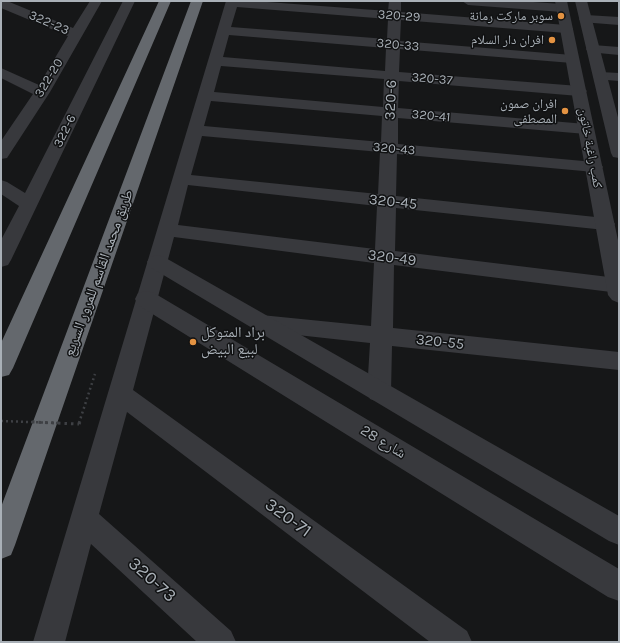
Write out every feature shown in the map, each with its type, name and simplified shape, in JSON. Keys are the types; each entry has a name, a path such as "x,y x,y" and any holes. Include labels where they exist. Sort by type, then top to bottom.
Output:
{"highway":[{"path":"1,368 165,1"},
{"name":"طريق محمد القاسم للمرور السريع","path":"1,545 197,1"}],"street":[{"name":"322-20","path":"1,154 42,92 75,34 96,1"},
{"name":"322-6","path":"1,260 129,1"},
{"path":"468,1 561,4"},
{"name":"كمب راغبة خاتون","path":"581,1 600,76 615,120 619,153"},
{"path":"49,642 231,2"},
{"name":"320-29","path":"231,2 394,8 566,29"},
{"name":"322-23","path":"1,3 75,34"},
{"name":"كمب راغبة خاتون","path":"561,4 618,290"},
{"name":"320-6","path":"379,392 394,8"},
{"path":"586,19 619,21"},
{"name":"320-33","path":"223,30 572,59"},
{"path":"593,49 619,51"},
{"name":"320-37","path":"214,61 578,91"},
{"path":"1,72 42,92"},
{"path":"600,76 619,77"},
{"name":"320-41","path":"204,96 586,128"},
{"name":"320-43","path":"195,130 594,167"},
{"name":"320-45","path":"180,179 605,224"},
{"path":"1,186 29,204"},
{"name":"320-49","path":"166,230 384,257 618,290"},
{"path":"157,262 619,531"},
{"name":"شارع 28","path":"146,299 619,586"},
{"name":"320-55","path":"261,323 619,361"},
{"name":"320-71","path":"119,393 456,642"},
{"name":"320-73","path":"84,518 220,642"}],"path":[{"path":"1,421 79,424 95,374"}],"place":[{"name":"سوبر ماركت رمانة","path":"561,16"},
{"name":"افران دار السلام","path":"552,40"},
{"name":"افران صمون المصطفى","path":"565,111"},
{"name":"براد المتوكل لبيع البيض","path":"193,342"}]}
